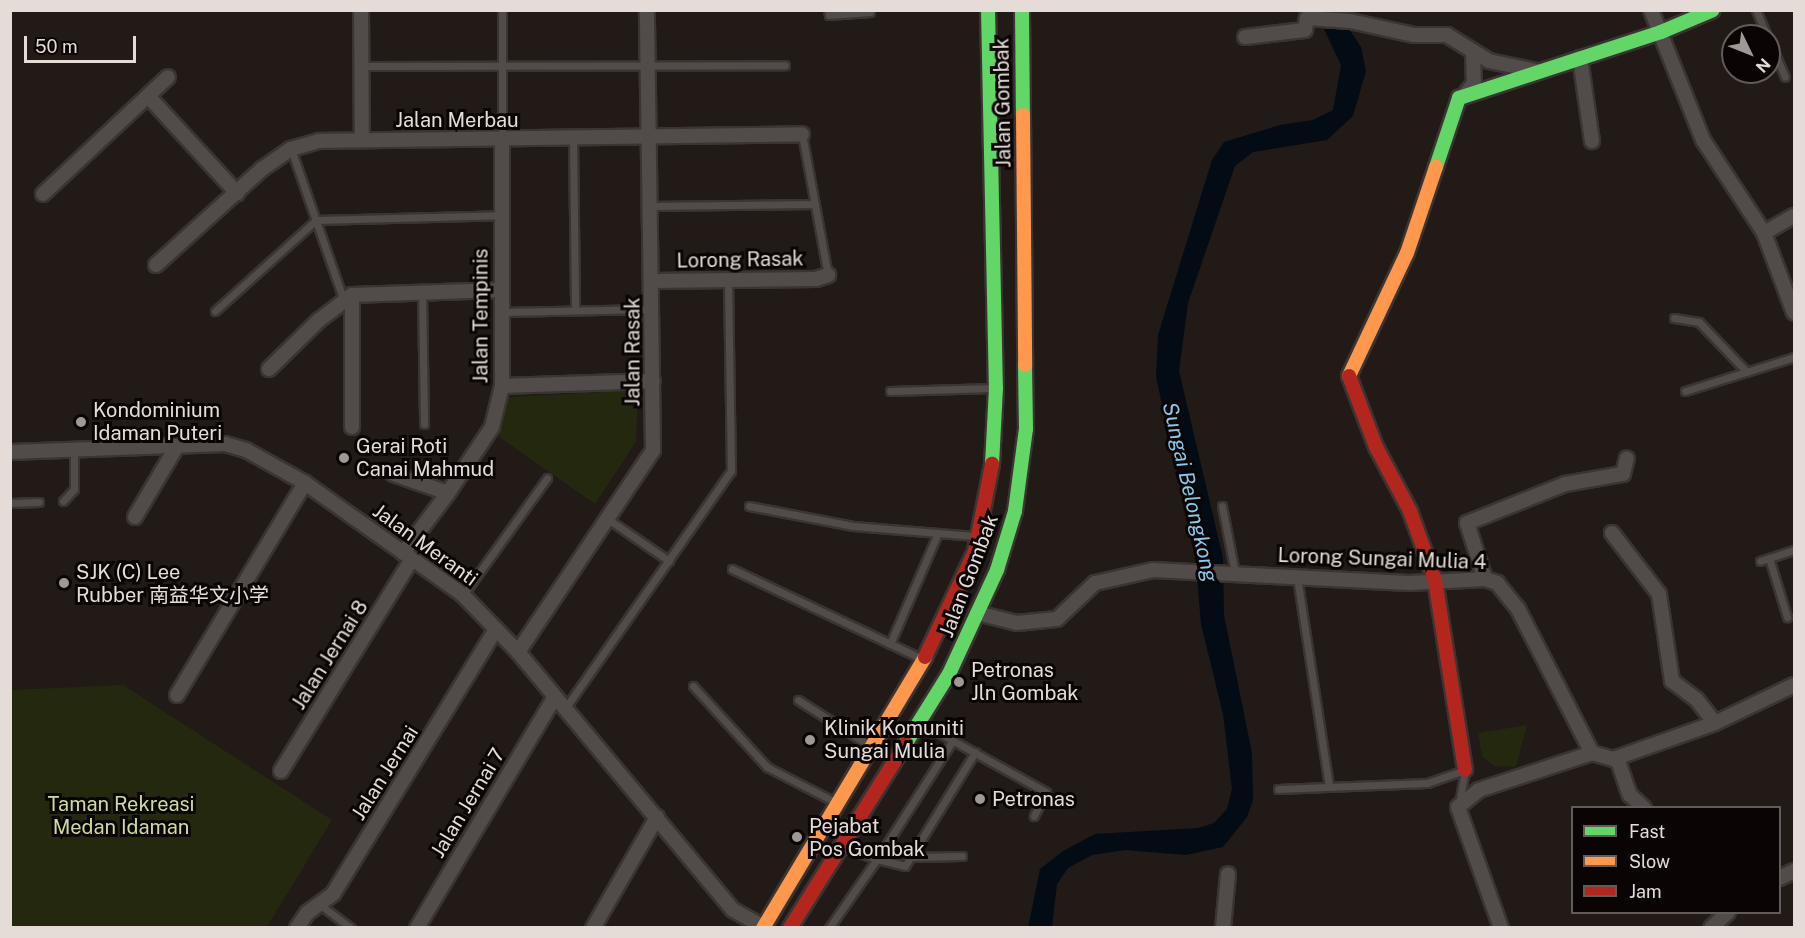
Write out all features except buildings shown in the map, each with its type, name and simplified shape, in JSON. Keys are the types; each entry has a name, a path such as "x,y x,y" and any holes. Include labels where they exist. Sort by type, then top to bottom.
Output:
{"main road":[{"name":"Jalan Gombak","path":"764,927 940,632 978,536 992,469 996,388 988,10"},
{"name":"Jalan Gombak","path":"790,927 949,674 997,570 1015,511 1026,429 1022,10"},
{"path":"1465,770 1466,754 1435,580 1410,511 1376,447 1348,378 1407,253 1459,98 1661,32 1713,10"}],"street":[{"path":"361,10 362,139"},
{"name":"Jalan Rasak","path":"518,652 653,450 646,10"},
{"path":"1651,10 1703,140 1764,233 1794,313"},
{"path":"1245,37 1305,30 1307,18 1350,21 1414,35 1447,35 1473,54 1499,64 1539,72"},
{"path":"1464,96 1474,83 1473,54"},
{"path":"1580,58 1592,141"},
{"path":"43,194 168,77"},
{"path":"148,96 237,193"},
{"name":"Jalan Merbau","path":"156,265 237,193 291,149 319,141 802,134"},
{"name":"Jalan Tempinis","path":"407,556 492,427 502,386 500,290 502,139"},
{"path":"1764,233 1794,216"},
{"name":"Lorong Rasak","path":"652,280 816,279 828,275"},
{"path":"269,369 348,297 500,290"},
{"path":"348,297 352,427"},
{"path":"502,386 653,381"},
{"path":"135,517 177,446"},
{"name":"Jalan Meranti","path":"10,452 177,446 235,447 305,483 463,595 518,652 733,910 764,927"},
{"path":"1485,579 1467,523 1565,484 1623,474 1627,458"},
{"path":"393,474 448,493"},
{"path":"177,695 305,483"},
{"path":"1612,533 1659,594 1672,681 1697,699 1715,723"},
{"name":"Jalan Jernai 8","path":"281,771 407,556"},
{"name":"Lorong Sungai Mulia 4","path":"977,613 1017,623 1057,619 1095,583 1153,570 1297,577 1485,579 1497,583 1518,609 1592,753"},
{"name":"Jalan Jernai","path":"297,927 307,913 333,894 496,629"},
{"path":"1501,927 1458,807 1479,790 1592,753 1617,758 1715,723 1794,685"},
{"name":"Jalan Jernai 7","path":"417,927 554,698"},
{"path":"1617,758 1630,795 1643,806"},
{"path":"593,927 657,817"},
{"path":"1223,927 1228,874"},
{"path":"1711,927 1726,914"}],"lane":[{"path":"502,10 502,139"},
{"path":"828,10 829,15 870,12"},
{"path":"1756,10 1762,24"},
{"path":"361,66 785,64"},
{"path":"1781,68 1785,77"},
{"path":"802,134 828,275"},
{"path":"573,138 575,310"},
{"path":"291,149 316,220 348,297"},
{"path":"650,206 815,204"},
{"path":"215,311 316,220 501,215"},
{"path":"564,710 731,471 728,279"},
{"path":"422,292 424,424"},
{"path":"501,312 652,309"},
{"path":"1674,318 1699,322 1747,372"},
{"path":"1685,391 1794,357"},
{"path":"890,391 996,388"},
{"path":"63,501 74,489 74,449"},
{"path":"463,595 547,478"},
{"path":"10,503 39,501"},
{"path":"749,506 853,526 978,536"},
{"path":"1222,506 1233,573"},
{"path":"608,519 669,561"},
{"path":"890,644 938,533"},
{"path":"1760,561 1794,550"},
{"path":"1769,558 1787,617"},
{"path":"732,569 923,660"},
{"path":"1297,577 1329,787"},
{"path":"693,686 767,768 837,803"},
{"path":"798,700 871,746"},
{"path":"918,721 1047,792 1034,816"},
{"path":"829,927 877,859 953,740"},
{"path":"840,847 905,866 975,752"},
{"path":"1278,789 1427,783 1465,770 1465,786 1458,807"},
{"path":"911,857 962,856"},
{"path":"319,904 351,927"}],"green space":[{"path":"638,390 636,442 595,504 499,437 509,397"},
{"name":"Taman Rekreasi Medan Idaman","path":"123,685 332,820 267,927 11,927 11,690"},
{"path":"1527,725 1516,767 1494,766 1482,756 1478,733"}],"water":[{"name":"Sungai Belongkong","path":"1325,11 1349,11 1349,29 1361,47 1366,71 1353,116 1327,140 1253,152 1235,166 1188,303 1179,371 1223,558 1224,615 1252,753 1253,800 1247,817 1223,847 1186,855 1125,850 1092,855 1068,868 1057,884 1052,927 1028,928 1040,869 1063,851 1095,834 1198,828 1214,823 1227,809 1232,789 1223,714 1201,624 1195,554 1156,377 1158,335 1212,160 1224,142 1280,125 1313,120 1333,110 1341,65 1323,27"}],"traffic: fast":[{"path":"988,10 996,388 992,464"},
{"path":"1022,10 1023,115"},
{"path":"1436,167 1459,98 1661,32 1713,10"},
{"path":"906,743 949,674 997,570 1015,511 1026,429 1025,365"}],"traffic: slow":[{"path":"1023,115 1025,365"},
{"path":"1349,376 1407,253 1436,167"},
{"path":"763,928 925,657"}],"traffic: jam":[{"path":"1349,376 1376,447 1410,511 1435,580 1465,770"},
{"path":"925,657 975,551 992,464"},
{"path":"790,928 906,743"}],"place":[{"name":"Kondominium Idaman Puteri","path":"81,422"},
{"name":"Gerai Roti Canai Mahmud","path":"344,458"},
{"name":"SJK (C) Lee Rubber 南益华文小学","path":"64,583"},
{"name":"Petronas Jln Gombak","path":"959,682"},
{"name":"Klinik Komuniti Sungai Mulia","path":"810,740"},
{"name":"Petronas","path":"980,799"},
{"name":"Pejabat Pos Gombak","path":"797,837"}]}
